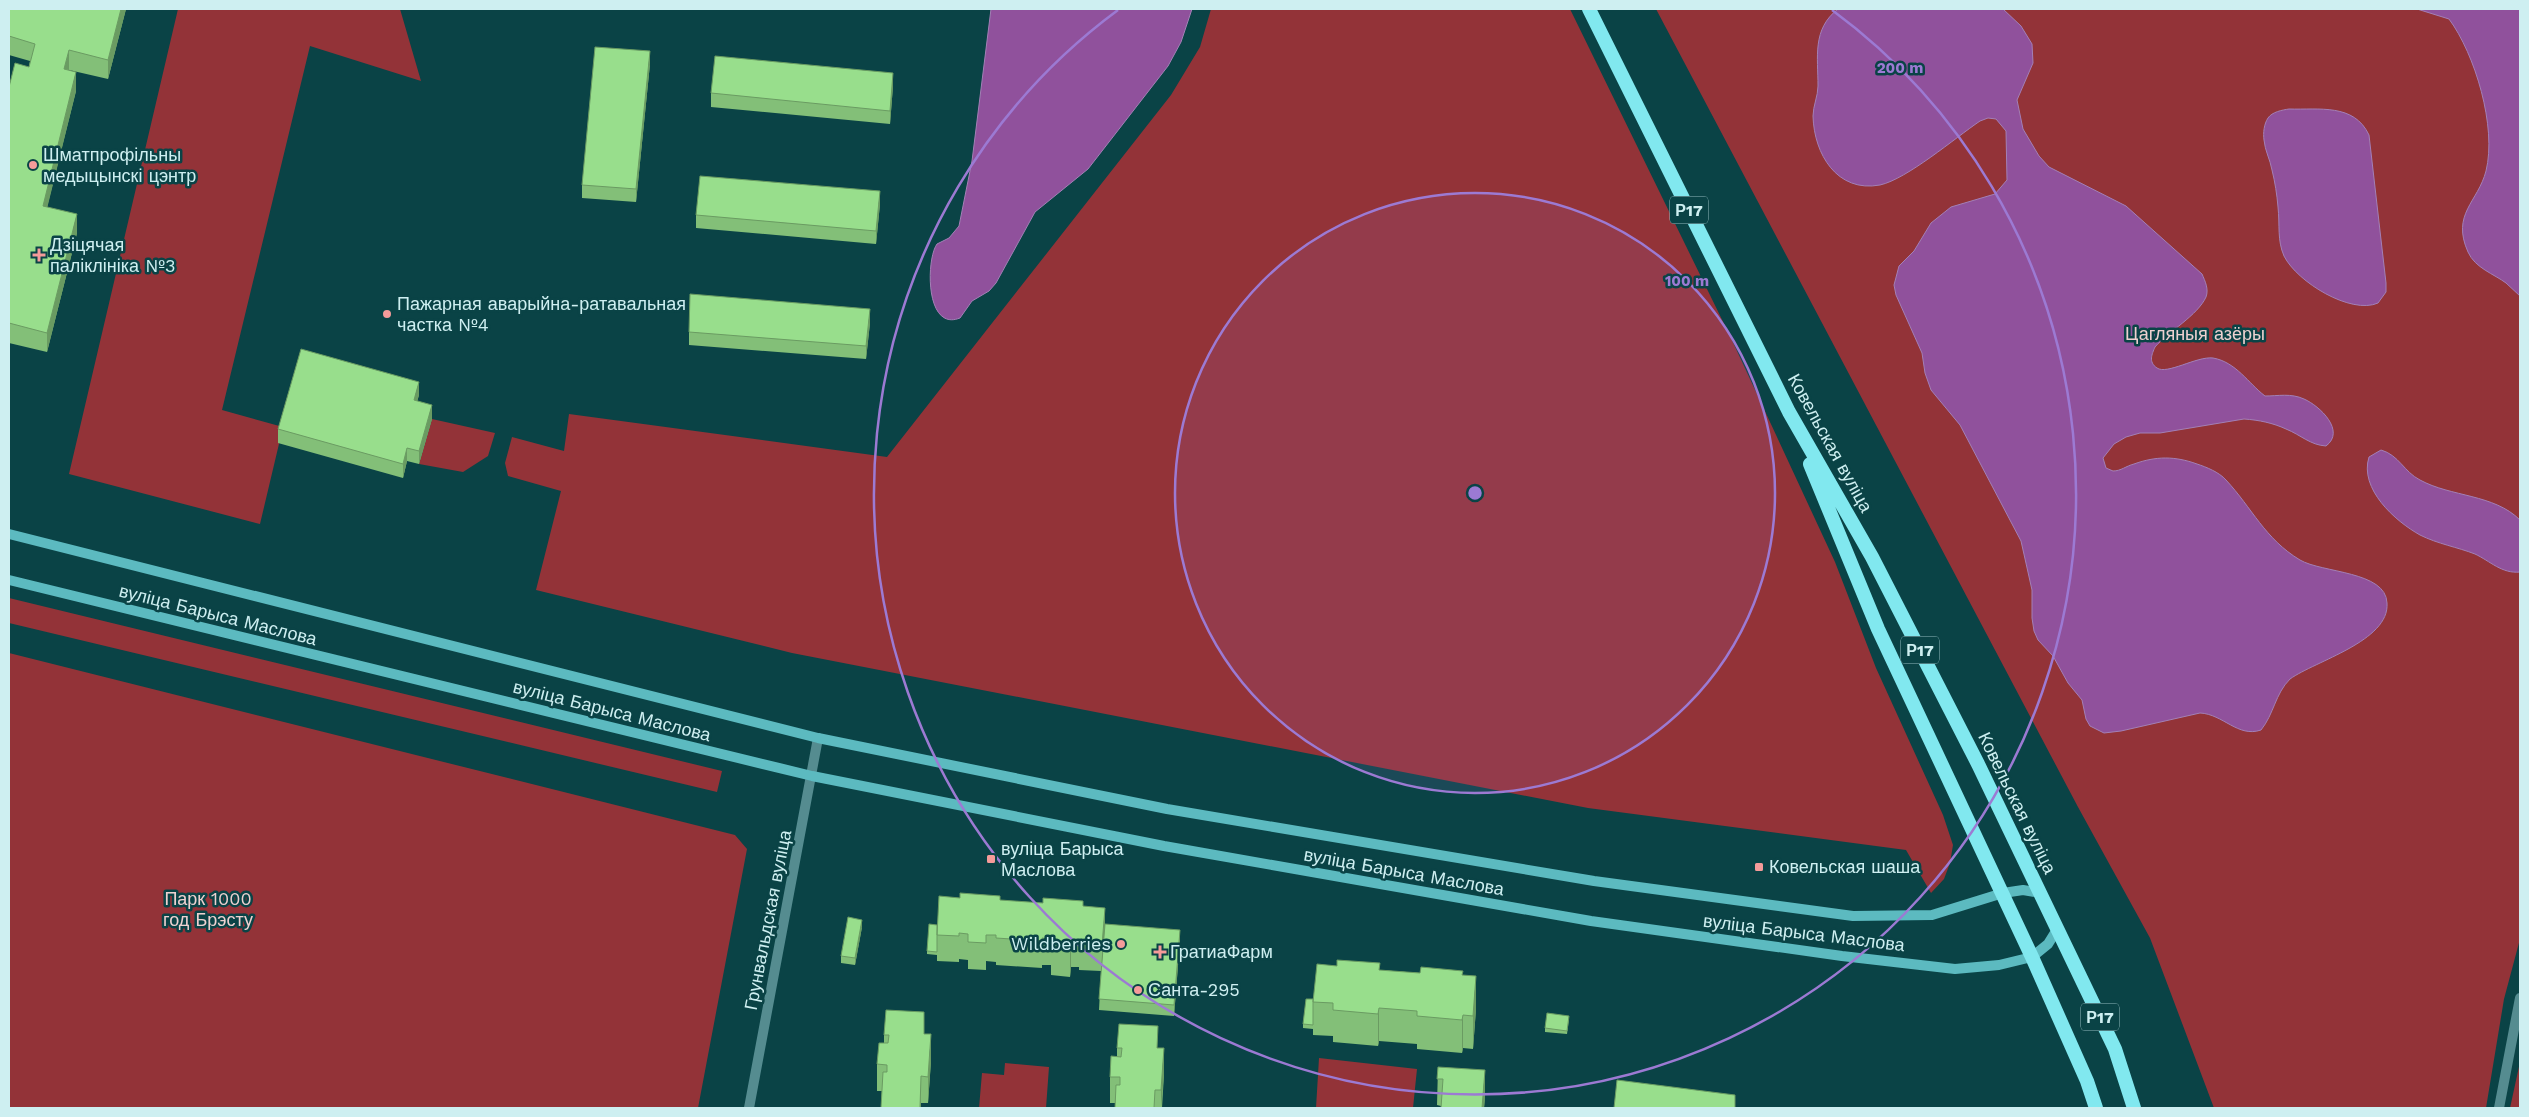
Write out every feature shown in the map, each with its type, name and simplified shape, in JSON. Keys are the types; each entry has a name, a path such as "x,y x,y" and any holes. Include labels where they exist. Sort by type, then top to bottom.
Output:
{"highway":[{"name":"Ковельская вуліца","path":"1589,9 1789,412 1872,556 2041,893"},
{"name":"Р17","path":"1789,412 1878,629 2003,893 2087,1080 2096,1108"},
{"name":"Р17","path":"2041,893 2115,1049 2134,1108"}],"main road":[{"name":"вуліца Барыса Маслова","path":"9,534 818,738 1167,809 1594,881 1853,916 1918,916 1937,914 2003,893 2024,890 2041,893"},
{"name":"вуліца Барыса Маслова","path":"9,580 812,776 1164,846 1591,921 1842,956 1955,969 1999,965 2032,957 2048,944 2058,928"}],"street":[{"name":"Грунвальдская вуліца","path":"749,1108 818,738"},
{"path":"2499,1108 2518,1021 2520,998"}],"green space":[{"path":"178,9 400,9 421,81 310,46 222,410 283,427 260,524 69,474"},
{"path":"1211,9 1570,9 1730,336 1835,562 1876,668 1943,815 1953,845 1950,863 1944,879 1931,893 1906,850 1588,808 792,653 536,590 561,491 508,476 505,463 512,437 564,451 569,414 887,457 1171,95 1200,47"},
{"name":"Цагляныя азёры","path":"1656,9 2520,9 2520,939 2504,999 2486,1108 2214,1108 2150,938 2078,807"},
{"path":"432,419 495,433 488,456 463,472 419,464"},
{"path":"9,598 722,771 717,792 9,623"},
{"name":"Парк 1000 год Брэсту","path":"9,653 735,835 747,849 698,1108 9,1108"},
{"path":"1319,1058 1417,1069 1413,1108 1316,1108"},
{"path":"2520,1062 2520,1108 2510,1108"},
{"path":"1005,1063 1049,1067 1046,1108 979,1108 982,1073 1004,1075"}],"shaded area":[{"path":"991,9 1192,9 1181,42 1168,66 1088,169 1035,212 996,283 989,291 972,301 960,318 949,319 940,314 934,305 931,292 931,264 933,252 937,244 949,238 959,226 972,161"},
{"path":"1838,9 2003,9 2021,26 2032,44 2033,63 2017,100 2023,129 2039,156 2049,167 2126,206 2202,274 2207,288 2206,297 2190,317 2155,347 2152,358 2154,366 2168,369 2206,358 2221,360 2235,368 2265,396 2294,396 2310,402 2323,413 2332,426 2331,440 2326,446 2310,442 2276,425 2244,419 2160,433 2140,433 2126,437 2114,444 2103,458 2106,468 2113,471 2142,461 2158,458 2189,461 2212,470 2226,480 2268,533 2288,552 2310,564 2365,579 2384,592 2387,603 2385,616 2377,628 2349,648 2290,679 2281,691 2261,730 2245,731 2216,717 2200,713 2121,731 2104,733 2090,726 2086,719 2082,700 2068,683 2053,656 2038,640 2032,618 2032,590 2021,541 1960,425 1931,390 1925,373 1922,353 1896,295 1894,285 1899,266 1914,251 1931,223 1951,207 1995,194 2007,180 2006,131 1996,119 1988,118 1980,121 1917,167 1904,175 1880,185 1865,186 1852,183 1840,177 1823,157 1814,130 1813,116 1818,90 1817,54 1820,35 1824,25"},
{"path":"2417,9 2520,9 2520,296 2506,283 2475,262 2468,252 2464,239 2464,218 2486,171 2489,153 2489,134 2486,113 2475,71 2459,34 2449,19"},
{"path":"2289,109 2324,109 2345,113 2362,125 2369,135 2386,283 2386,292 2378,303 2367,305 2354,304 2326,294 2300,276 2284,256 2280,238 2276,188 2265,148 2264,129 2268,118 2272,114"},
{"path":"2381,450 2397,460 2414,477 2432,486 2498,505 2520,520 2520,572 2507,571 2475,554 2420,535 2390,513 2374,492 2369,481 2367,469 2369,457"}],"building":[{"name":"Шматпрофільны медыцынскі цэнтр","path":"9,9 121,9 108,60 69,50 64,69 76,72 43,206 77,214 47,333 9,323 9,87 15,63 29,67 35,44 9,36"},
{"path":"595,47 650,51 636,189 582,185"},
{"path":"715,56 893,73 890,111 711,93"},
{"path":"700,176 880,191 876,231 696,215"},
{"path":"690,294 870,309 866,346 689,332"},
{"path":"301,349 419,382 414,400 432,405 419,451 407,448 403,464 278,429"},
{"path":"960,893 1000,896 1000,900 1043,903 1043,898 1083,901 1083,906 1105,908 1102,945 1079,943 1079,941 1071,940 1070,950 1051,949 1051,939 1042,938 1042,941 996,938 996,935 986,935 986,943 968,942 968,934 959,933 959,936 937,935 939,896 960,898"},
{"path":"848,917 862,920 855,958 841,956"},
{"path":"929,924 937,925 937,952 927,951"},
{"name":"Санта-295","path":"1105,924 1180,930 1174,1005 1099,999"},
{"path":"1337,960 1380,963 1379,970 1420,973 1421,967 1463,971 1462,975 1476,976 1473,1016 1463,1015 1462,1020 1417,1016 1417,1011 1379,1008 1378,1014 1333,1010 1333,1003 1313,1002 1317,964 1337,966"},
{"path":"1306,999 1313,999 1313,1025 1303,1024"},
{"path":"886,1010 924,1012 924,1034 931,1034 928,1077 921,1076 920,1108 881,1108 883,1072 887,1072 887,1065 877,1064 879,1043 888,1043 889,1035 884,1035"},
{"path":"1547,1013 1569,1016 1567,1031 1545,1028"},
{"path":"1119,1024 1158,1026 1157,1048 1164,1048 1161,1090 1155,1090 1154,1108 1115,1108 1116,1085 1120,1085 1120,1077 1110,1077 1111,1056 1121,1057 1122,1048 1117,1048"},
{"path":"1438,1067 1485,1070 1482,1108 1441,1108 1443,1079 1437,1079"},
{"path":"1617,1080 1735,1095 1735,1108 1614,1108"}],"place":[{"name":"Шматпрофільны медыцынскі цэнтр","path":"33,165"},
{"name":"Дзіцячая паліклініка №3","path":"39,255"},
{"name":"Пажарная аварыйна-ратавальная частка №4","path":"387,314"},
{"name":"вуліца Барыса Маслова","path":"991,859"},
{"name":"Ковельская шаша","path":"1759,867"},
{"name":"Wildberries","path":"1121,944"},
{"name":"ГратиаФарм","path":"1160,952"},
{"name":"Санта-295","path":"1138,990"}]}
